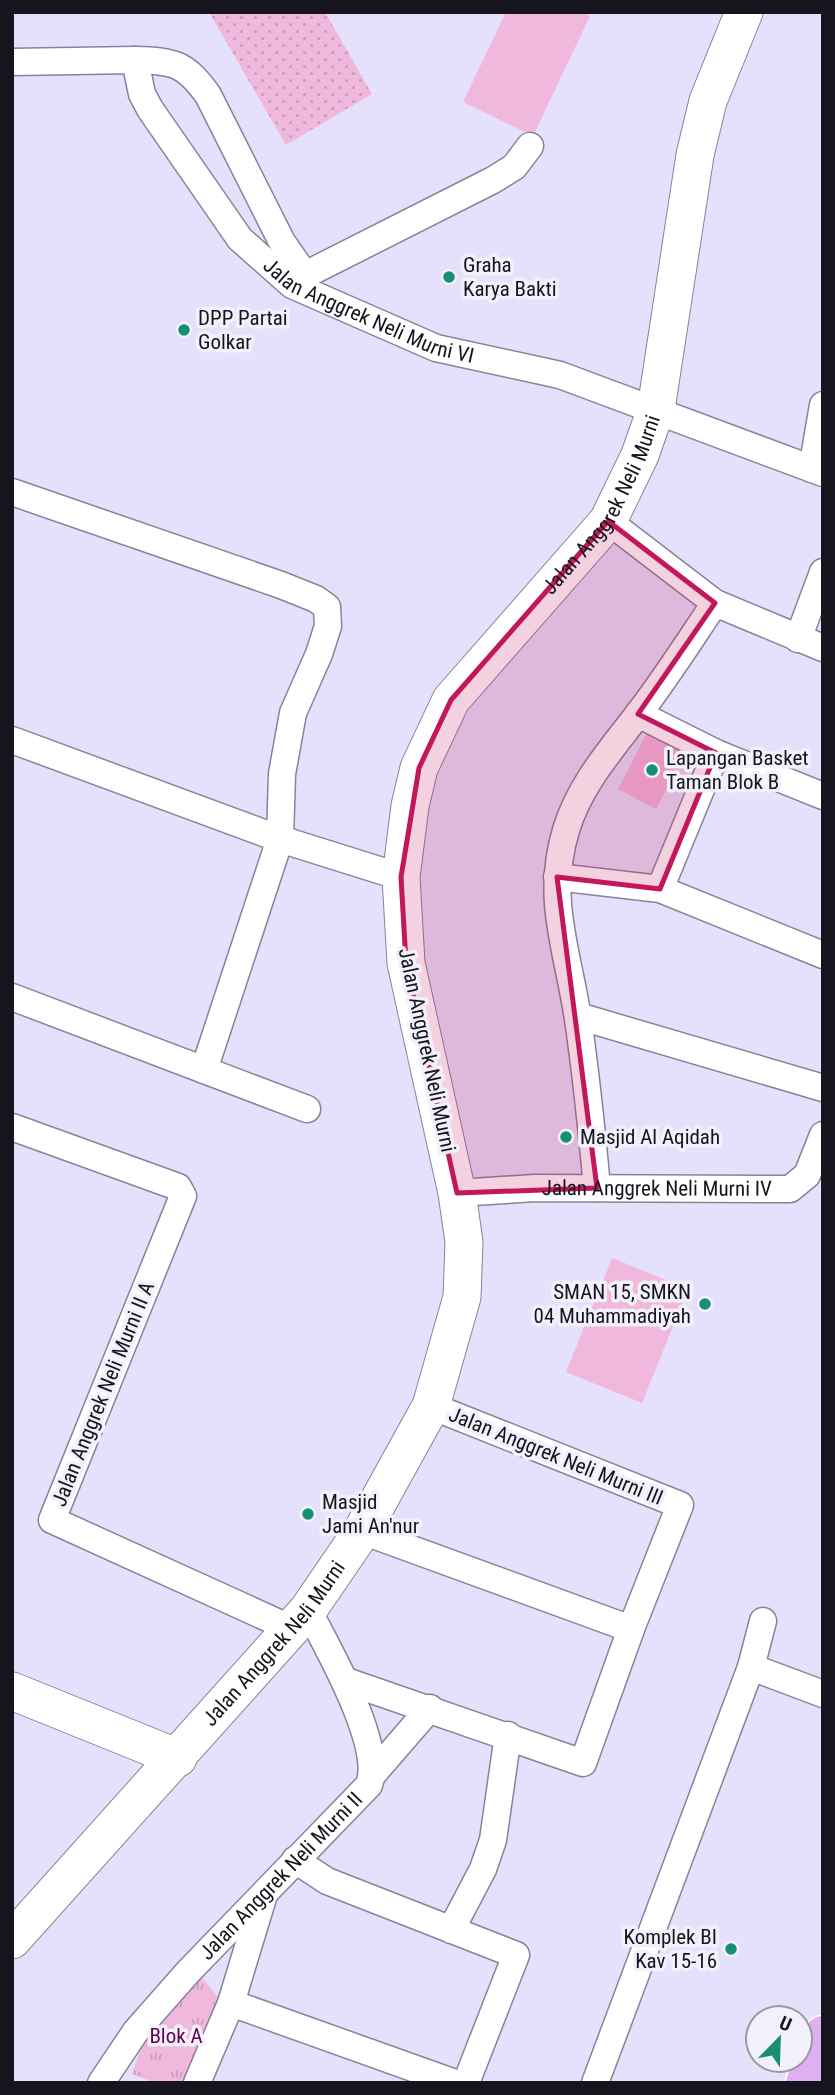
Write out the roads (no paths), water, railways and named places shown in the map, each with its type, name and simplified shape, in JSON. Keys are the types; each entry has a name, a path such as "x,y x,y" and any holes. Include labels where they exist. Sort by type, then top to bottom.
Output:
{"highway":[{"path":"805,2083 823,2035"}],"street":[{"name":"Jalan Anggrek Neli Murni","path":"12,1940 300,1619 362,1531 431,1406 462,1297 464,1242 457,1194 406,963 401,877 410,806 419,768 433,732 451,700 608,521 640,456 656,408 695,155 708,101 744,12"},
{"name":"Jalan Anggrek Neli Murni VI","path":"135,60 142,94 150,109 240,239 298,280 436,348 551,372 656,408 817,471"},
{"path":"12,62 135,60 167,61 184,67 208,95 282,242 298,280 493,180 514,167 530,146"},
{"path":"817,471 823,405"},
{"path":"12,492 281,585 316,599 327,607 328,626 293,713 282,774 280,839 204,1070"},
{"path":"608,521 715,603 810,644 823,572"},
{"path":"597,1188 578,1016 566,968 557,877 566,829 584,787 609,748 638,714 715,603"},
{"path":"638,714 716,753 823,796"},
{"path":"12,740 280,839 401,877"},
{"path":"660,890 716,753"},
{"path":"557,877 660,890 823,955"},
{"path":"12,997 307,1109"},
{"path":"578,1016 823,1087"},
{"name":"Jalan Anggrek Neli Murni II A","path":"12,1127 178,1187 183,1196 52,1520 300,1619"},
{"name":"Jalan Anggrek Neli Murni IV","path":"457,1194 597,1188 790,1189 807,1175 823,1135"},
{"name":"Jalan Anggrek Neli Murni III","path":"431,1406 680,1506 631,1629"},
{"path":"346,1681 583,1763 631,1629 362,1531"},
{"name":"Jalan Anggrek Neli Murni II","path":"101,2083 136,2031 295,1860 363,1793 373,1774 371,1759 346,1681 300,1619"},
{"path":"595,2083 751,1667 763,1621"},
{"path":"751,1667 823,1694"},
{"path":"12,1691 178,1758"},
{"path":"373,1774 430,1708"},
{"path":"451,1930 483,1868 493,1840 508,1735"},
{"path":"295,1860 327,1881 516,1955 466,2083"},
{"path":"197,2083 231,2003 265,1893"},
{"path":"231,2003 456,2083"}],"place":[{"name":"Graha Karya Bakti","path":"449,277"},
{"name":"DPP Partai Golkar","path":"184,330"},
{"name":"Lapangan Basket Taman Blok B","path":"652,770"},
{"name":"Masjid Al Aqidah","path":"566,1137"},
{"name":"SMAN 15, SMKN 04 Muhammadiyah","path":"705,1304"},
{"name":"Masjid Jami An'nur","path":"308,1514"},
{"name":"Komplek BI Kav 15-16","path":"731,1949"}],"park label":[{"name":"Blok A","path":"176,2036"}]}
